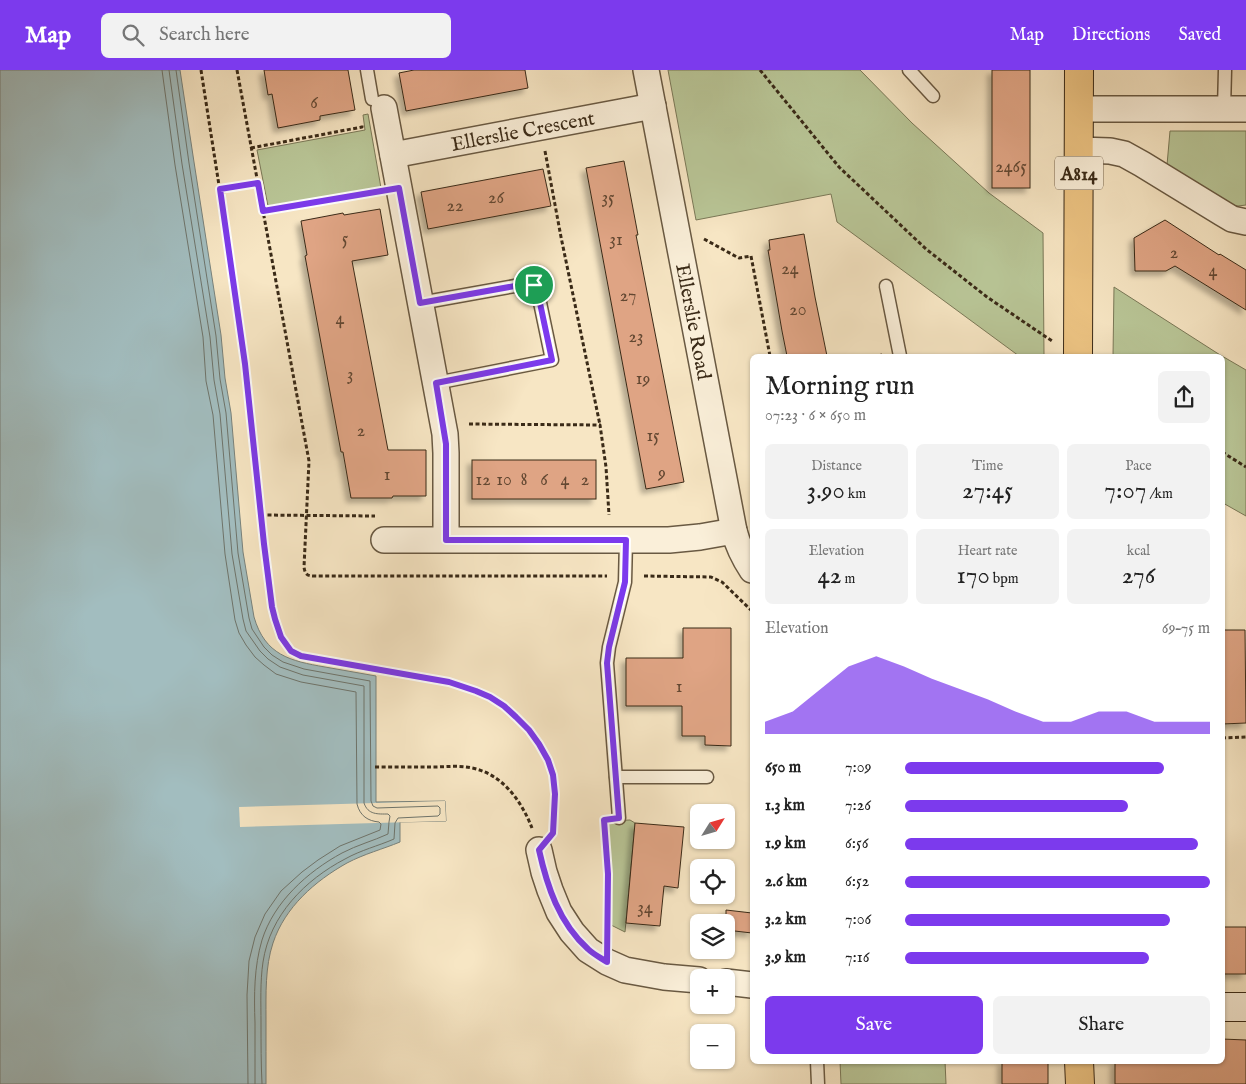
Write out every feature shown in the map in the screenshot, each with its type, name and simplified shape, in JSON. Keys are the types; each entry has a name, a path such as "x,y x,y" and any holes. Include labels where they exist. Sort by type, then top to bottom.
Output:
{"main road":[{"name":"A814","path":"1069,351 1078,276 1079,70"},
{"path":"1079,1064 1080,1084"}],"street":[{"name":"Ellerslie Road","path":"646,70 734,531 737,543 750,567"},
{"path":"378,103 393,155 446,444 446,540"},
{"name":"Ellerslie Crescent","path":"393,155 653,106"},
{"path":"1079,109 1235,109"},
{"path":"1079,150 1110,151 1124,154 1232,219 1246,222"},
{"path":"384,540 669,540 734,531"},
{"path":"539,850 544,872 559,912 572,932 588,950 607,962 625,970 649,975 690,979"},
{"path":"735,983 750,985"},
{"path":"1225,1007 1246,1007"}],"lane":[{"path":"367,70 378,103"},
{"path":"908,70 933,96"},
{"path":"1225,70 1235,109"},
{"path":"420,303 530,283 534,285 538,293 552,360 436,383"},
{"path":"886,286 900,354"},
{"path":"619,818 607,663 626,577 626,540"},
{"path":"616,777 707,777"},
{"path":"817,1064 818,1084"}],"path":[{"path":"201,70 245,364 261,515 275,619 281,637 296,655 423,677 462,686 490,697 516,717 539,744 548,760 553,775 555,794 553,833 539,850"},
{"path":"237,70 308,452 309,469 304,567 306,574 310,576 710,577 722,582 750,610"},
{"path":"760,70 839,167 926,250 988,297 1069,351"},
{"path":"251,148 362,127 361,120"},
{"path":"541,127 600,425"},
{"path":"220,189 258,183"},
{"path":"263,211 399,188"},
{"path":"675,223 739,258 750,256 770,354"},
{"path":"1225,454 1246,467"},
{"path":"261,515 306,515"},
{"path":"1225,738 1246,737"},
{"path":"375,767 458,766 486,772 502,782 515,795 526,814 539,850"},
{"path":"607,962 608,874 604,820 619,818"}],"green space":[{"path":"668,70 860,70 912,123 989,193 1043,233 1044,354 1016,354 837,222 831,194 696,220"},
{"path":"368,114 381,188 268,206 257,150 365,130 363,115"},
{"path":"1170,131 1246,131 1246,205 1232,205 1167,165"},
{"path":"1114,287 1219,354 1113,354"},
{"path":"1225,358 1246,370 1246,516 1225,504"},
{"path":"630,820 635,823 625,932 611,925 612,879 608,821"},
{"path":"840,1064 945,1064 946,1084 841,1084"}],"water":[{"path":"0,70 180,70 221,335 225,378 231,413 243,552 254,617 265,640 272,648 290,659 312,665 376,676 376,802 445,801 446,821 400,822 400,842 360,857 335,870 302,896 285,918 273,943 267,971 266,1084 0,1084"}],"pier":[{"path":"445,801 446,821 240,827 239,807"}],"building":[{"path":"264,70 348,70 355,110 320,116 320,120 278,128 272,94 268,95"},
{"path":"414,70 525,70 528,88 406,111 399,73"},
{"path":"992,70 1030,70 1030,188 992,188"},
{"path":"624,161 638,235 636,235 684,482 646,489 586,168"},
{"path":"543,169 551,206 428,229 421,192"},
{"path":"380,209 388,255 352,261 388,450 426,450 426,496 351,498 305,256 307,255 301,221 343,213 344,215"},
{"path":"1165,220 1246,270 1246,310 1175,266 1166,271 1135,271 1134,238"},
{"path":"804,234 827,354 787,354 768,250 770,250 769,240"},
{"path":"472,460 596,460 596,499 472,499"},
{"path":"683,628 731,628 731,746 705,745 705,736 682,736 682,706 626,706 626,658 683,658"},
{"path":"1225,630 1245,630 1246,723 1225,724"},
{"path":"635,823 684,827 678,888 664,886 660,926 626,923"},
{"path":"726,910 750,913 750,933 735,931 735,914 726,914"},
{"path":"1225,927 1246,927 1246,974 1225,974"},
{"path":"1225,1039 1246,1040 1246,1084 1115,1084 1115,1064 1225,1064"},
{"path":"1002,1064 1048,1064 1048,1084 1002,1084"}],"route":[{"path":"258,183 263,211 399,188 420,303 530,283 534,285 538,293 552,360 436,383 446,444 446,540 626,540 625,582 609,647 607,663 619,818 604,820 608,874 607,962 588,950 572,932 559,912 550,890 539,850 553,833 555,794 553,775 548,760 539,744 516,717 490,697 449,682 296,655 281,637 272,607 245,364 220,189 258,183"}]}
